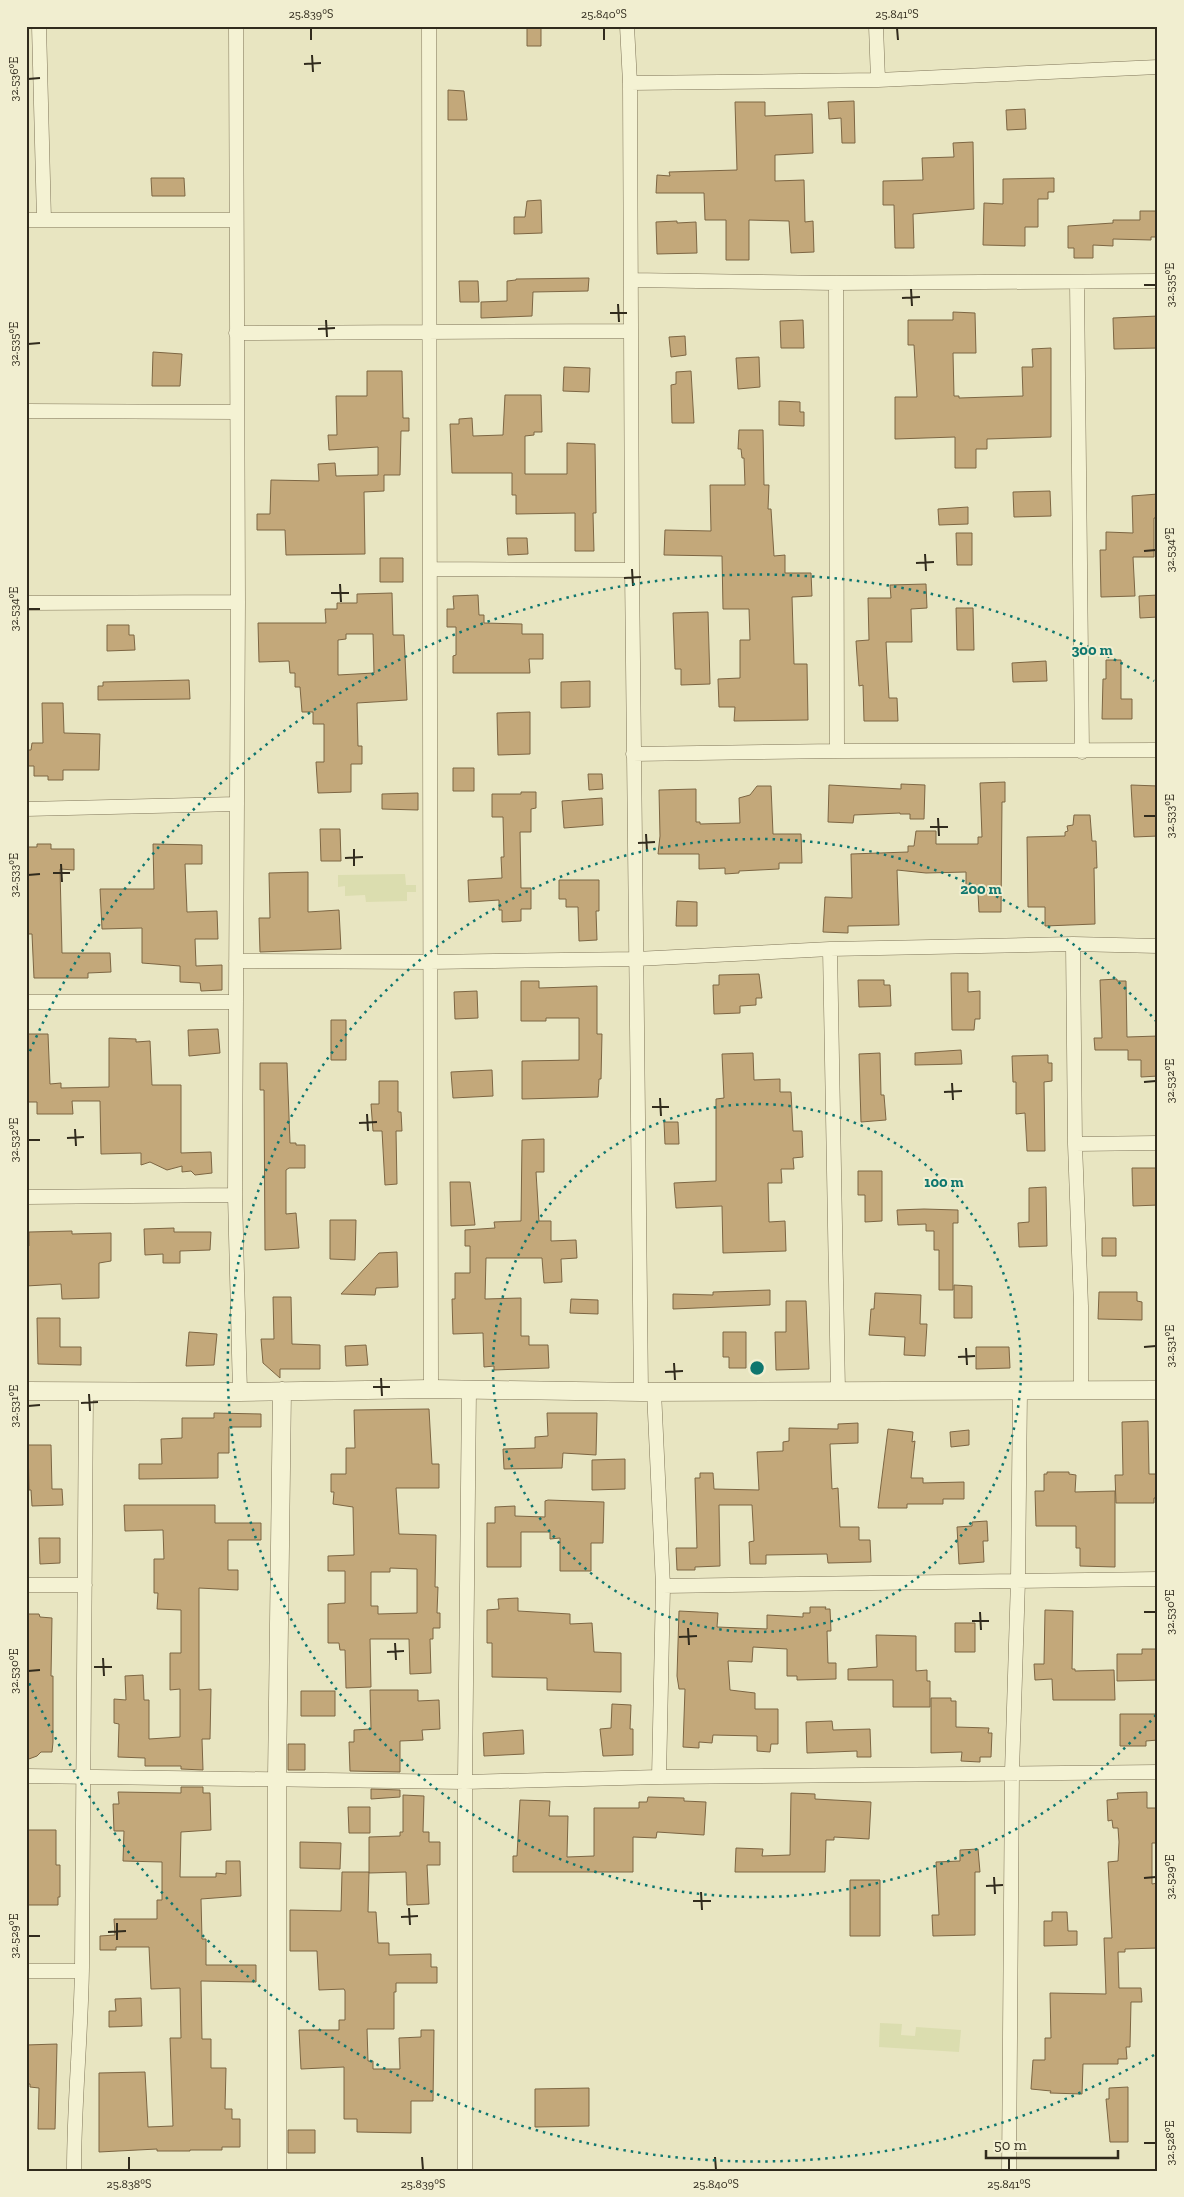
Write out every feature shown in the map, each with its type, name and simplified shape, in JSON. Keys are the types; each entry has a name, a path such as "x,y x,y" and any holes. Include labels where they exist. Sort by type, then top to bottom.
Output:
{"street":[{"path":"39,26 44,220"},
{"path":"236,26 238,602 235,1195 240,1392"},
{"path":"429,26 431,1389"},
{"path":"627,26 630,83 630,331 636,959 648,1392 663,1586 659,1777"},
{"path":"876,26 878,80"},
{"path":"630,83 878,80 1158,67"},
{"path":"26,220 236,220"},
{"path":"630,280 836,282 1158,281"},
{"path":"836,282 837,751"},
{"path":"1077,282 1082,752"},
{"path":"236,333 630,331"},
{"path":"26,411 237,412"},
{"path":"431,569 632,570"},
{"path":"26,602 238,602"},
{"path":"633,754 1158,750"},
{"path":"26,804 237,804"},
{"path":"26,809 237,804"},
{"path":"236,961 430,962 636,959 830,949 1073,944 1158,946"},
{"path":"1073,944 1081,1306 1081,1390"},
{"path":"830,949 838,1392"},
{"path":"26,1002 236,1002"},
{"path":"1076,1144 1158,1143"},
{"path":"26,1198 235,1195"},
{"path":"26,1391 240,1392 431,1389 838,1392 1158,1390"},
{"path":"465,2171 465,1782 469,1390"},
{"path":"277,2171 277,1779 282,1391"},
{"path":"1009,2171 1012,1772 1018,1580 1020,1391"},
{"path":"74,2171 74,2123 82,1971 85,1776 86,1392"},
{"path":"663,1586 1158,1579"},
{"path":"26,1584 85,1585"},
{"path":"26,1776 465,1782 659,1777 1158,1772"},
{"path":"26,1971 82,1971"}],"green space":[{"path":"405,874 406,885 416,885 416,892 407,892 407,901 366,902 365,895 345,896 345,886 338,887 338,875"},
{"path":"880,2023 902,2024 901,2035 915,2036 916,2027 961,2030 959,2052 879,2047"}],"building":[{"path":"527,26 541,26 541,46 527,46"},
{"path":"448,90 464,91 467,120 448,120"},
{"path":"854,101 855,143 842,143 841,118 829,119 828,102"},
{"path":"735,102 765,102 765,116 812,114 813,153 775,155 775,181 804,180 805,222 813,221 814,252 791,253 789,221 749,220 749,260 726,260 726,220 705,220 704,193 656,193 657,175 670,176 669,172 737,170"},
{"path":"1025,109 1026,129 1007,130 1006,110"},
{"path":"973,142 974,209 913,214 914,248 895,248 894,205 883,205 883,181 923,180 922,158 954,157 953,143"},
{"path":"151,178 184,178 185,196 152,196"},
{"path":"1054,178 1054,192 1048,192 1048,199 1038,199 1038,227 1025,227 1025,246 983,245 984,203 1003,204 1003,179"},
{"path":"541,200 542,233 514,234 514,217 525,217 527,201"},
{"path":"1140,211 1158,211 1158,237 1151,237 1151,240 1113,239 1113,246 1093,245 1093,258 1074,258 1074,248 1068,248 1068,226 1113,223 1113,220 1140,220"},
{"path":"677,221 677,223 696,222 697,253 657,254 656,222"},
{"path":"589,278 588,291 533,292 532,316 481,318 481,302 507,301 507,281 516,279"},
{"path":"459,281 478,281 479,302 460,302"},
{"path":"953,312 975,313 976,353 953,353 954,396 959,396 959,398 1023,396 1022,367 1033,367 1032,349 1051,348 1051,437 987,439 987,449 976,449 976,468 955,468 955,437 895,439 895,397 917,397 914,345 908,345 908,320 953,320"},
{"path":"1158,316 1158,348 1114,349 1113,318"},
{"path":"803,320 804,348 781,348 780,321"},
{"path":"685,336 686,355 671,357 669,337"},
{"path":"153,352 182,354 180,386 152,386"},
{"path":"759,357 760,387 738,389 736,358"},
{"path":"564,367 590,368 589,392 563,391"},
{"path":"367,371 402,371 403,418 409,418 409,431 401,431 400,475 384,475 384,491 364,492 365,554 286,555 285,530 257,530 257,514 270,514 271,480 319,481 318,464 335,463 336,476 378,475 378,447 329,450 328,435 337,435 336,396 367,396"},
{"path":"691,371 694,423 672,423 671,385 676,384 676,372"},
{"path":"505,395 541,395 542,432 534,432 534,435 525,436 525,474 567,474 567,443 595,444 596,513 593,513 594,551 575,551 575,513 516,514 516,495 512,495 512,473 452,473 450,424 459,424 459,419 472,418 473,436 503,435"},
{"path":"779,401 800,402 800,412 804,412 804,426 779,425"},
{"path":"739,430 763,430 764,485 769,485 768,509 771,509 774,556 785,555 785,573 811,573 812,596 792,597 794,664 807,664 808,720 734,721 735,707 719,707 718,679 740,678 740,640 750,640 749,609 723,609 722,556 664,555 665,530 711,531 710,485 745,485 744,458 742,458 741,449 738,449"},
{"path":"1050,491 1051,516 1014,517 1013,492"},
{"path":"1158,494 1158,518 1154,518 1154,557 1133,557 1135,596 1101,597 1100,550 1106,550 1106,532 1133,533 1132,496"},
{"path":"968,507 968,524 939,525 938,509"},
{"path":"956,533 972,533 972,565 957,565"},
{"path":"507,538 527,538 528,554 508,555"},
{"path":"380,558 403,558 403,582 380,582"},
{"path":"926,584 927,608 911,609 912,642 886,642 889,698 897,698 898,721 864,721 863,685 859,686 856,641 869,640 868,598 891,598 890,585"},
{"path":"392,593 393,635 404,635 407,700 357,703 358,746 362,746 362,764 351,764 351,792 318,793 316,762 324,762 324,724 313,724 313,712 302,712 300,687 295,687 295,673 290,673 289,661 259,662 258,623 326,623 325,609 337,609 337,603 357,603 357,594","holes":["346,634 373,634 374,673 338,675 338,640 346,639"]},
{"path":"478,595 479,615 484,615 484,623 522,624 522,634 543,634 543,659 529,659 530,673 453,673 453,656 456,655 456,627 447,627 447,609 454,609 453,596"},
{"path":"1158,595 1158,617 1140,618 1139,596"},
{"path":"956,608 973,608 974,650 957,650"},
{"path":"708,612 710,684 681,685 681,669 675,669 673,613"},
{"path":"107,625 129,625 129,635 134,635 135,650 107,651"},
{"path":"1106,660 1121,660 1121,699 1132,699 1132,719 1102,719 1103,679 1106,679"},
{"path":"1046,661 1047,681 1013,682 1012,663"},
{"path":"189,680 190,699 98,700 98,686 103,686 103,682"},
{"path":"590,681 590,707 561,708 561,682"},
{"path":"42,703 63,703 64,733 100,734 99,770 63,770 63,780 48,780 48,776 34,776 34,766 26,766 26,750 31,750 32,743 43,743"},
{"path":"530,712 530,754 498,755 497,713"},
{"path":"453,768 474,768 474,791 453,791"},
{"path":"588,774 602,774 603,789 589,790"},
{"path":"1005,782 1005,802 1002,802 1001,912 979,912 978,893 966,893 966,872 926,873 897,870 899,925 848,926 848,933 823,932 825,897 852,898 851,854 908,852 908,846 914,846 916,831 936,831 936,844 978,844 978,837 982,837 980,783"},
{"path":"901,784 925,785 924,819 910,819 910,814 900,813 854,815 853,823 828,822 829,785 901,789"},
{"path":"1131,785 1158,786 1158,836 1134,837"},
{"path":"757,786 771,786 773,834 801,834 802,863 779,863 779,869 739,871 739,873 725,874 725,868 699,869 699,854 658,854 660,836 659,790 696,789 696,822 700,822 700,824 740,823 739,798 750,795"},
{"path":"521,792 536,792 536,808 531,809 531,832 520,832 521,888 531,888 531,909 521,909 521,921 502,922 502,910 499,910 499,900 469,902 468,880 502,878 501,857 504,857 503,817 492,817 492,794 521,794"},
{"path":"418,793 418,810 382,809 382,794"},
{"path":"602,798 603,825 564,828 562,801"},
{"path":"1074,815 1090,815 1092,841 1096,841 1097,868 1094,868 1095,924 1045,926 1045,907 1028,907 1027,837 1065,836 1065,832 1068,831 1067,826 1073,825"},
{"path":"320,829 340,829 341,861 321,861"},
{"path":"37,844 51,844 51,849 74,849 74,870 60,869 62,953 110,953 111,972 88,973 88,978 34,978 32,934 26,934 26,847 37,847"},
{"path":"153,844 202,845 202,864 185,864 187,912 217,911 218,939 195,939 196,966 222,965 222,990 201,991 200,983 180,982 180,966 142,963 142,928 102,929 100,889 154,889"},
{"path":"308,872 308,912 339,910 341,949 260,952 259,918 270,918 269,873"},
{"path":"559,880 599,880 599,911 596,911 597,940 579,941 578,907 566,907 566,899 559,899"},
{"path":"677,901 697,902 697,926 676,926"},
{"path":"951,973 968,973 968,992 980,991 980,1019 975,1019 974,1030 952,1030"},
{"path":"759,974 762,998 756,998 756,1005 740,1006 740,1013 714,1014 713,985 719,985 719,975"},
{"path":"1117,979 1117,981 1126,981 1127,1037 1158,1036 1158,1076 1141,1077 1141,1060 1128,1060 1128,1050 1095,1050 1094,1038 1102,1038 1100,980"},
{"path":"858,980 884,980 884,985 890,985 891,1006 859,1007"},
{"path":"521,981 539,981 539,988 597,986 597,1034 602,1034 601,1079 599,1079 598,1097 522,1099 522,1061 579,1060 579,1018 546,1018 546,1021 521,1021"},
{"path":"477,991 478,1018 455,1019 454,992"},
{"path":"331,1020 346,1020 346,1060 331,1060"},
{"path":"218,1029 220,1053 189,1056 188,1030"},
{"path":"26,1034 48,1034 50,1084 61,1083 61,1088 109,1087 109,1038 136,1039 136,1042 150,1041 152,1085 181,1085 181,1153 211,1152 212,1173 195,1175 191,1171 182,1172 182,1166 167,1170 150,1162 141,1165 141,1153 101,1154 100,1101 72,1101 73,1114 37,1114 37,1102 26,1102"},
{"path":"961,1050 962,1064 915,1065 915,1053"},
{"path":"753,1053 754,1080 780,1079 780,1092 791,1092 793,1131 802,1131 803,1157 793,1158 794,1169 781,1169 782,1183 768,1183 769,1222 785,1221 786,1251 723,1253 722,1206 676,1208 674,1183 716,1181 716,1099 724,1098 722,1054"},
{"path":"880,1053 881,1095 884,1095 886,1120 861,1122 859,1054"},
{"path":"1048,1055 1048,1063 1052,1063 1052,1081 1044,1082 1045,1151 1027,1151 1025,1113 1016,1114 1016,1082 1013,1082 1012,1056"},
{"path":"260,1063 287,1063 290,1143 305,1145 305,1168 289,1168 286,1170 286,1214 296,1213 299,1248 265,1250 264,1090 260,1090"},
{"path":"492,1070 493,1096 453,1098 451,1072"},
{"path":"379,1081 398,1081 398,1112 401,1112 402,1131 396,1131 397,1184 385,1185 382,1131 373,1131 371,1104 379,1104"},
{"path":"664,1122 678,1122 679,1144 665,1144"},
{"path":"544,1139 544,1172 536,1172 539,1221 551,1221 551,1241 576,1240 577,1258 561,1259 562,1282 544,1283 542,1258 486,1258 485,1299 521,1298 521,1336 529,1336 529,1345 548,1345 549,1368 494,1370 494,1366 484,1367 483,1333 453,1334 452,1299 455,1299 455,1273 470,1273 470,1246 465,1246 465,1230 495,1228 494,1222 521,1221 522,1140"},
{"path":"1132,1168 1158,1168 1158,1205 1133,1206"},
{"path":"858,1171 882,1171 882,1221 865,1222 865,1195 858,1195"},
{"path":"450,1182 470,1182 475,1225 451,1226"},
{"path":"1046,1187 1047,1246 1019,1247 1018,1223 1029,1222 1029,1188"},
{"path":"897,1210 958,1210 958,1223 953,1223 953,1290 939,1290 939,1250 934,1250 934,1231 926,1231 926,1224 898,1225"},
{"path":"330,1220 356,1220 355,1260 330,1259"},
{"path":"174,1228 174,1232 211,1232 210,1250 180,1251 180,1263 163,1263 163,1254 145,1255 144,1229"},
{"path":"72,1231 72,1234 111,1233 111,1261 99,1263 99,1298 62,1299 61,1284 26,1286 26,1246 29,1246 29,1232"},
{"path":"1102,1238 1116,1238 1116,1256 1102,1256"},
{"path":"397,1252 398,1287 376,1288 375,1295 341,1294 379,1253"},
{"path":"954,1285 972,1286 972,1318 954,1318"},
{"path":"770,1290 770,1305 673,1309 673,1294 713,1295 713,1292"},
{"path":"1099,1292 1137,1292 1137,1301 1142,1302 1142,1320 1098,1319"},
{"path":"875,1293 921,1295 920,1324 927,1324 925,1356 904,1355 905,1337 869,1335 871,1309 874,1309"},
{"path":"273,1297 291,1297 292,1344 320,1345 320,1369 280,1369 280,1378 263,1363 261,1339 274,1339"},
{"path":"571,1299 598,1300 598,1314 570,1313"},
{"path":"786,1301 806,1301 809,1369 776,1370 775,1332 786,1332"},
{"path":"37,1318 60,1318 60,1347 81,1347 81,1365 38,1364"},
{"path":"189,1332 217,1334 214,1365 186,1366"},
{"path":"723,1332 746,1332 746,1368 729,1368 729,1357 723,1357"},
{"path":"366,1345 368,1365 346,1366 345,1346"},
{"path":"976,1347 1009,1347 1010,1368 976,1369"},
{"path":"429,1409 432,1464 439,1464 439,1488 396,1488 399,1534 436,1535 435,1587 438,1587 437,1613 440,1613 440,1628 433,1628 433,1639 430,1639 431,1673 410,1674 409,1639 370,1639 371,1687 346,1688 345,1650 340,1650 339,1643 328,1643 328,1604 345,1603 345,1571 328,1571 328,1556 354,1555 353,1507 333,1504 334,1492 331,1492 331,1474 346,1474 346,1448 355,1448 354,1410","holes":["390,1568 417,1569 417,1613 378,1614 378,1606 371,1606 371,1572 390,1572"]},
{"path":"214,1413 261,1414 261,1427 229,1427 229,1453 218,1453 218,1478 139,1479 139,1464 162,1464 161,1439 182,1438 182,1418 214,1418"},
{"path":"547,1413 597,1413 596,1455 563,1453 562,1468 504,1469 503,1449 535,1448 535,1437 548,1436"},
{"path":"1148,1421 1149,1474 1158,1474 1158,1498 1154,1498 1154,1503 1116,1503 1115,1475 1123,1475 1122,1422"},
{"path":"858,1423 858,1443 830,1444 832,1489 838,1488 840,1527 859,1527 859,1540 870,1540 871,1562 828,1563 827,1554 766,1555 766,1564 750,1564 749,1542 754,1541 752,1505 719,1505 720,1566 695,1567 695,1570 677,1570 676,1548 697,1548 695,1478 700,1478 700,1473 713,1473 714,1489 759,1490 757,1452 783,1451 783,1442 789,1441 789,1428 838,1429 838,1424"},
{"path":"888,1429 913,1432 912,1442 915,1441 911,1478 923,1478 923,1483 964,1482 964,1499 943,1499 943,1504 907,1504 907,1508 878,1508"},
{"path":"969,1430 969,1445 951,1447 950,1432"},
{"path":"28,1445 51,1445 52,1489 62,1489 63,1505 32,1506 31,1490 29,1490"},
{"path":"625,1459 625,1489 592,1490 592,1460"},
{"path":"1047,1472 1069,1472 1069,1474 1076,1475 1075,1492 1115,1491 1115,1567 1080,1566 1080,1548 1076,1548 1076,1526 1036,1526 1035,1491 1044,1491 1044,1474 1047,1474"},
{"path":"545,1501 604,1502 603,1543 591,1543 591,1571 560,1571 560,1538 550,1539 550,1532 521,1532 521,1567 487,1567 487,1523 495,1523 495,1507 515,1506 515,1516 545,1517"},
{"path":"124,1505 215,1505 215,1523 261,1523 261,1540 228,1540 228,1570 238,1570 238,1590 199,1588 199,1690 211,1689 210,1739 202,1739 203,1770 181,1769 181,1766 145,1766 145,1758 118,1757 119,1724 114,1723 114,1699 126,1700 125,1676 143,1675 144,1700 149,1700 149,1739 180,1737 180,1689 170,1690 170,1653 181,1653 181,1610 157,1609 158,1593 154,1593 154,1559 164,1559 163,1530 125,1531"},
{"path":"987,1521 988,1541 983,1541 984,1562 959,1564 957,1527 972,1526 972,1522"},
{"path":"39,1538 60,1538 60,1563 40,1564"},
{"path":"518,1598 518,1611 570,1614 570,1624 592,1623 594,1652 621,1653 621,1692 547,1690 547,1678 492,1677 492,1643 487,1643 487,1610 499,1609 498,1599"},
{"path":"810,1607 826,1607 825,1609 830,1609 831,1631 827,1631 828,1663 836,1663 836,1679 797,1680 797,1676 787,1676 787,1649 753,1647 752,1662 728,1661 730,1690 755,1693 755,1709 778,1709 778,1744 771,1744 770,1752 757,1751 757,1736 713,1735 712,1743 699,1742 699,1748 683,1747 685,1689 679,1689 677,1676 679,1611 718,1613 717,1627 767,1629 767,1615 803,1617 803,1613 810,1613"},
{"path":"1045,1610 1073,1611 1072,1669 1075,1669 1075,1671 1114,1670 1115,1700 1053,1700 1052,1679 1035,1680 1034,1664 1044,1664"},
{"path":"26,1614 39,1614 40,1617 52,1618 53,1742 52,1752 41,1752 37,1756 26,1760"},
{"path":"955,1623 975,1623 975,1652 955,1652"},
{"path":"876,1635 916,1636 916,1671 927,1670 927,1681 930,1681 930,1707 893,1707 893,1680 848,1680 848,1669 877,1667"},
{"path":"1142,1649 1158,1649 1158,1680 1117,1681 1117,1654 1142,1654"},
{"path":"370,1690 418,1690 418,1701 439,1700 440,1729 422,1730 423,1740 400,1741 400,1772 350,1771 349,1742 354,1742 354,1730 371,1729"},
{"path":"301,1691 335,1691 335,1716 301,1716"},
{"path":"931,1698 951,1698 951,1701 956,1701 956,1727 989,1728 988,1733 992,1733 991,1757 980,1757 980,1762 961,1761 962,1752 931,1753"},
{"path":"612,1704 631,1705 630,1729 633,1729 633,1755 603,1756 600,1729 611,1728"},
{"path":"1120,1714 1158,1714 1158,1740 1146,1741 1146,1746 1120,1746"},
{"path":"832,1721 833,1730 870,1729 871,1757 857,1757 857,1751 807,1753 806,1722"},
{"path":"523,1730 524,1754 484,1756 483,1733"},
{"path":"288,1744 305,1744 305,1770 288,1770"},
{"path":"181,1787 203,1787 203,1793 210,1793 211,1830 181,1832 180,1877 216,1877 216,1873 226,1874 226,1861 240,1861 241,1896 201,1899 202,1939 206,1939 206,1965 256,1965 256,1982 201,1981 202,2039 211,2039 211,2068 226,2068 225,2109 232,2109 232,2119 240,2119 240,2147 222,2147 222,2150 157,2151 157,2149 99,2152 99,2073 145,2072 148,2127 173,2126 170,2038 181,2038 180,1988 151,1989 149,1947 116,1947 116,1950 100,1950 100,1936 115,1935 114,1919 157,1919 157,1900 162,1900 162,1862 123,1861 124,1831 114,1831 113,1804 119,1804 118,1792 181,1793"},
{"path":"371,1789 400,1790 400,1797 371,1799"},
{"path":"1147,1792 1147,1808 1158,1808 1158,1843 1152,1843 1152,1884 1158,1883 1158,1948 1125,1949 1125,1952 1118,1952 1119,1988 1141,1988 1142,2002 1131,2002 1130,2047 1126,2047 1127,2059 1118,2059 1118,2064 1083,2064 1082,2094 1050,2093 1051,2091 1031,2089 1033,2060 1045,2060 1045,2038 1051,2038 1050,1993 1106,1994 1104,1938 1112,1938 1108,1862 1118,1861 1119,1842 1118,1828 1113,1828 1112,1820 1108,1821 1107,1800 1118,1799 1117,1793"},
{"path":"791,1793 815,1794 815,1799 871,1802 869,1839 834,1837 834,1840 826,1840 825,1872 735,1872 736,1848 763,1849 762,1856 790,1855"},
{"path":"403,1795 424,1796 423,1832 429,1832 429,1842 440,1842 440,1865 427,1865 429,1904 407,1905 406,1872 369,1873 369,1837 400,1836 400,1832 403,1832"},
{"path":"648,1797 684,1798 684,1801 706,1802 704,1835 657,1832 656,1838 633,1837 633,1872 513,1872 513,1856 517,1856 520,1800 550,1801 549,1816 568,1816 567,1857 594,1856 594,1808 639,1808 639,1802 647,1802"},
{"path":"348,1807 370,1807 370,1833 349,1833"},
{"path":"26,1830 56,1830 56,1865 60,1865 60,1897 58,1897 58,1905 26,1905"},
{"path":"300,1842 341,1843 340,1869 300,1868"},
{"path":"978,1849 980,1872 975,1872 975,1935 933,1936 932,1915 939,1915 936,1862 960,1861 960,1850"},
{"path":"342,1872 369,1872 368,1912 376,1912 378,1943 389,1943 389,1955 431,1954 431,1967 437,1967 437,1983 396,1983 396,1992 394,1992 394,2029 367,2029 368,2061 373,2061 373,2069 400,2069 399,2038 421,2037 421,2030 434,2030 433,2101 411,2101 411,2133 357,2132 357,2119 344,2119 344,2067 301,2069 299,2030 339,2030 339,2020 345,2020 345,1991 344,1989 319,1990 317,1951 290,1951 290,1910 341,1911"},
{"path":"850,1880 880,1880 880,1936 850,1936"},
{"path":"1052,1912 1067,1912 1068,1931 1077,1931 1077,1945 1044,1946 1044,1921 1052,1921"},
{"path":"141,1998 142,2026 109,2027 109,2011 116,2011 115,1999"},
{"path":"57,2044 55,2129 38,2129 39,2088 30,2087 30,2084 26,2084 26,2045"},
{"path":"1128,2087 1128,2142 1110,2142 1106,2099 1109,2099 1109,2088"},
{"path":"589,2088 589,2126 535,2127 535,2089"},
{"path":"288,2130 315,2130 315,2153 288,2153"}]}
